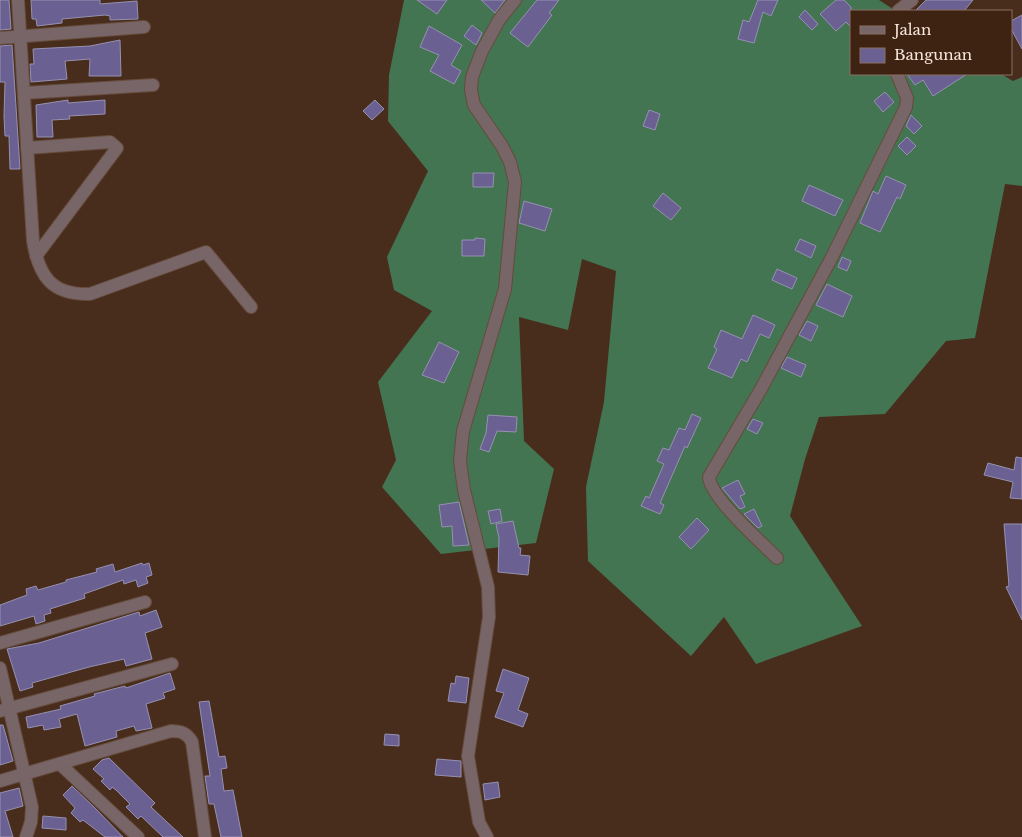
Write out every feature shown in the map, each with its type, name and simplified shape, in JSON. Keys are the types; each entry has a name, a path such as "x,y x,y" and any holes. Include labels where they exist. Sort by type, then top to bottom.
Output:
{"street":[{"path":"18,0 36,256 43,275 54,286 73,295 90,294 206,252 252,307"},
{"path":"487,837 479,822 468,756 489,617 488,587 464,490 460,461 463,431 505,289 515,182 510,162 502,146 474,105 471,90 472,77 482,50 499,20 516,0"},
{"path":"899,10 912,0"},
{"path":"0,38 144,27"},
{"path":"777,558 712,490 709,477 766,380 832,258 906,107 908,98 897,75"},
{"path":"24,93 153,85"},
{"path":"27,148 110,142 117,148 36,256"},
{"path":"0,643 145,602"},
{"path":"5,710 172,664"},
{"path":"0,668 5,710 26,774 32,814 26,837"},
{"path":"0,781 171,732 185,733 192,742 205,837"},
{"path":"61,765 138,837"}],"green space":[{"path":"404,0 879,0 894,10 850,10 850,75 1003,75 1013,81 1022,77 1022,186 1005,184 975,338 946,341 885,414 819,417 805,459 790,516 862,626 756,664 724,617 691,656 588,561 586,487 604,402 616,271 582,259 568,330 519,317 524,441 554,469 536,543 441,554 382,487 396,460 378,382 432,311 394,290 387,257 428,171 388,121 389,75"}],"building":[{"path":"0,0 9,0 11,29 0,30"},
{"path":"31,0 100,0 100,4 137,1 138,19 110,20 110,16 105,15 62,19 62,23 37,26 36,19 32,19"},
{"path":"417,0 447,0 437,14"},
{"path":"481,0 505,0 495,13"},
{"path":"537,0 559,0 549,13 552,15 528,47 510,33"},
{"path":"758,0 778,0 771,16 763,12 754,43 738,39 743,20 749,22"},
{"path":"836,0 844,0 851,7 850,26 846,22 836,31 820,14"},
{"path":"926,0 973,0 965,10 916,10"},
{"path":"805,10 818,24 812,30 799,17"},
{"path":"1022,15 1022,49 1012,31 1012,20"},
{"path":"472,25 482,33 476,45 464,36"},
{"path":"429,26 462,45 451,65 461,71 454,84 430,71 439,55 420,47"},
{"path":"120,40 121,76 89,76 90,59 65,61 67,79 31,82 30,64 34,64 33,49 90,46"},
{"path":"12,45 20,169 10,169 9,136 5,136 5,82 0,82 0,46"},
{"path":"908,75 965,75 933,96 923,80 915,85"},
{"path":"885,92 894,102 883,112 874,101"},
{"path":"68,100 68,103 105,100 105,114 69,116 70,119 52,120 53,137 37,137 36,105"},
{"path":"375,100 384,109 372,120 363,111"},
{"path":"649,110 660,114 655,130 643,126"},
{"path":"911,115 922,126 914,134 906,126"},
{"path":"907,137 916,146 907,155 898,146"},
{"path":"473,173 494,173 493,187 473,187"},
{"path":"886,176 906,185 900,199 897,197 880,232 860,223 873,191 878,194"},
{"path":"809,185 843,200 835,216 802,201"},
{"path":"663,193 681,208 671,220 653,206"},
{"path":"524,201 552,209 545,231 519,223"},
{"path":"475,238 485,239 484,256 462,256 462,240 475,240"},
{"path":"800,239 816,246 811,258 795,250"},
{"path":"842,257 851,261 847,271 838,267"},
{"path":"777,269 797,278 792,289 772,280"},
{"path":"827,284 852,296 843,317 816,305"},
{"path":"753,315 775,325 769,338 760,334 747,362 741,359 732,378 708,368 717,349 714,347 721,330 742,339"},
{"path":"807,321 818,326 811,341 799,335"},
{"path":"439,342 459,352 444,383 422,375"},
{"path":"787,357 806,365 801,377 781,368"},
{"path":"692,414 701,418 687,448 685,446 660,503 664,505 660,514 641,506 646,496 649,498 664,464 657,461 663,448 669,450 679,428 685,430"},
{"path":"488,415 517,417 516,432 497,431 489,452 480,449 486,433"},
{"path":"753,419 763,423 757,434 747,429"},
{"path":"1016,457 1022,458 1022,499 1010,498 1013,482 984,475 988,463 1014,470"},
{"path":"738,480 745,494 740,496 745,507 740,509 722,488"},
{"path":"459,502 469,545 453,546 452,526 442,527 439,505"},
{"path":"500,509 502,521 491,524 488,511"},
{"path":"754,509 762,526 758,528 744,514"},
{"path":"697,518 709,530 691,549 679,537"},
{"path":"513,521 519,548 521,548 520,555 530,556 528,575 498,572 499,538 496,524"},
{"path":"1004,524 1022,524 1022,620 1006,587 1009,586"},
{"path":"142,563 143,565 149,563 152,575 146,577 148,583 138,587 136,580 124,584 123,580 84,594 85,598 50,609 51,613 44,615 45,621 36,624 34,616 0,626 0,605 27,595 26,589 36,586 38,590 66,582 66,580 97,572 96,569 113,564 115,572"},
{"path":"156,610 162,627 145,633 152,659 126,666 124,659 89,667 32,683 33,687 20,691 7,649 39,643 139,612 140,616"},
{"path":"503,669 529,678 518,710 528,714 523,727 495,717 504,693 496,691"},
{"path":"170,673 175,689 163,693 165,698 146,704 152,728 136,731 134,726 116,731 117,737 85,746 77,714 59,719 61,727 44,730 43,725 28,728 26,717 61,709 60,706 95,696 94,694 125,686 126,688"},
{"path":"456,676 469,678 466,703 448,701 451,683 455,684"},
{"path":"209,701 219,757 225,756 227,768 221,769 224,791 233,790 242,837 221,837 214,804 209,804 205,776 210,776 199,702"},
{"path":"0,725 3,725 13,761 0,765"},
{"path":"385,734 399,735 399,746 384,745"},
{"path":"109,758 155,803 151,807 183,837 163,837 141,816 138,819 126,807 130,804 116,790 112,787 110,790 101,781 104,779 93,769 102,760"},
{"path":"437,759 461,761 461,777 435,775"},
{"path":"498,782 500,797 485,800 483,784"},
{"path":"72,786 123,837 105,837 83,820 80,822 71,813 75,808 63,795"},
{"path":"19,788 23,806 5,811 13,837 0,837 0,793"},
{"path":"43,816 66,818 66,830 42,828"}]}
